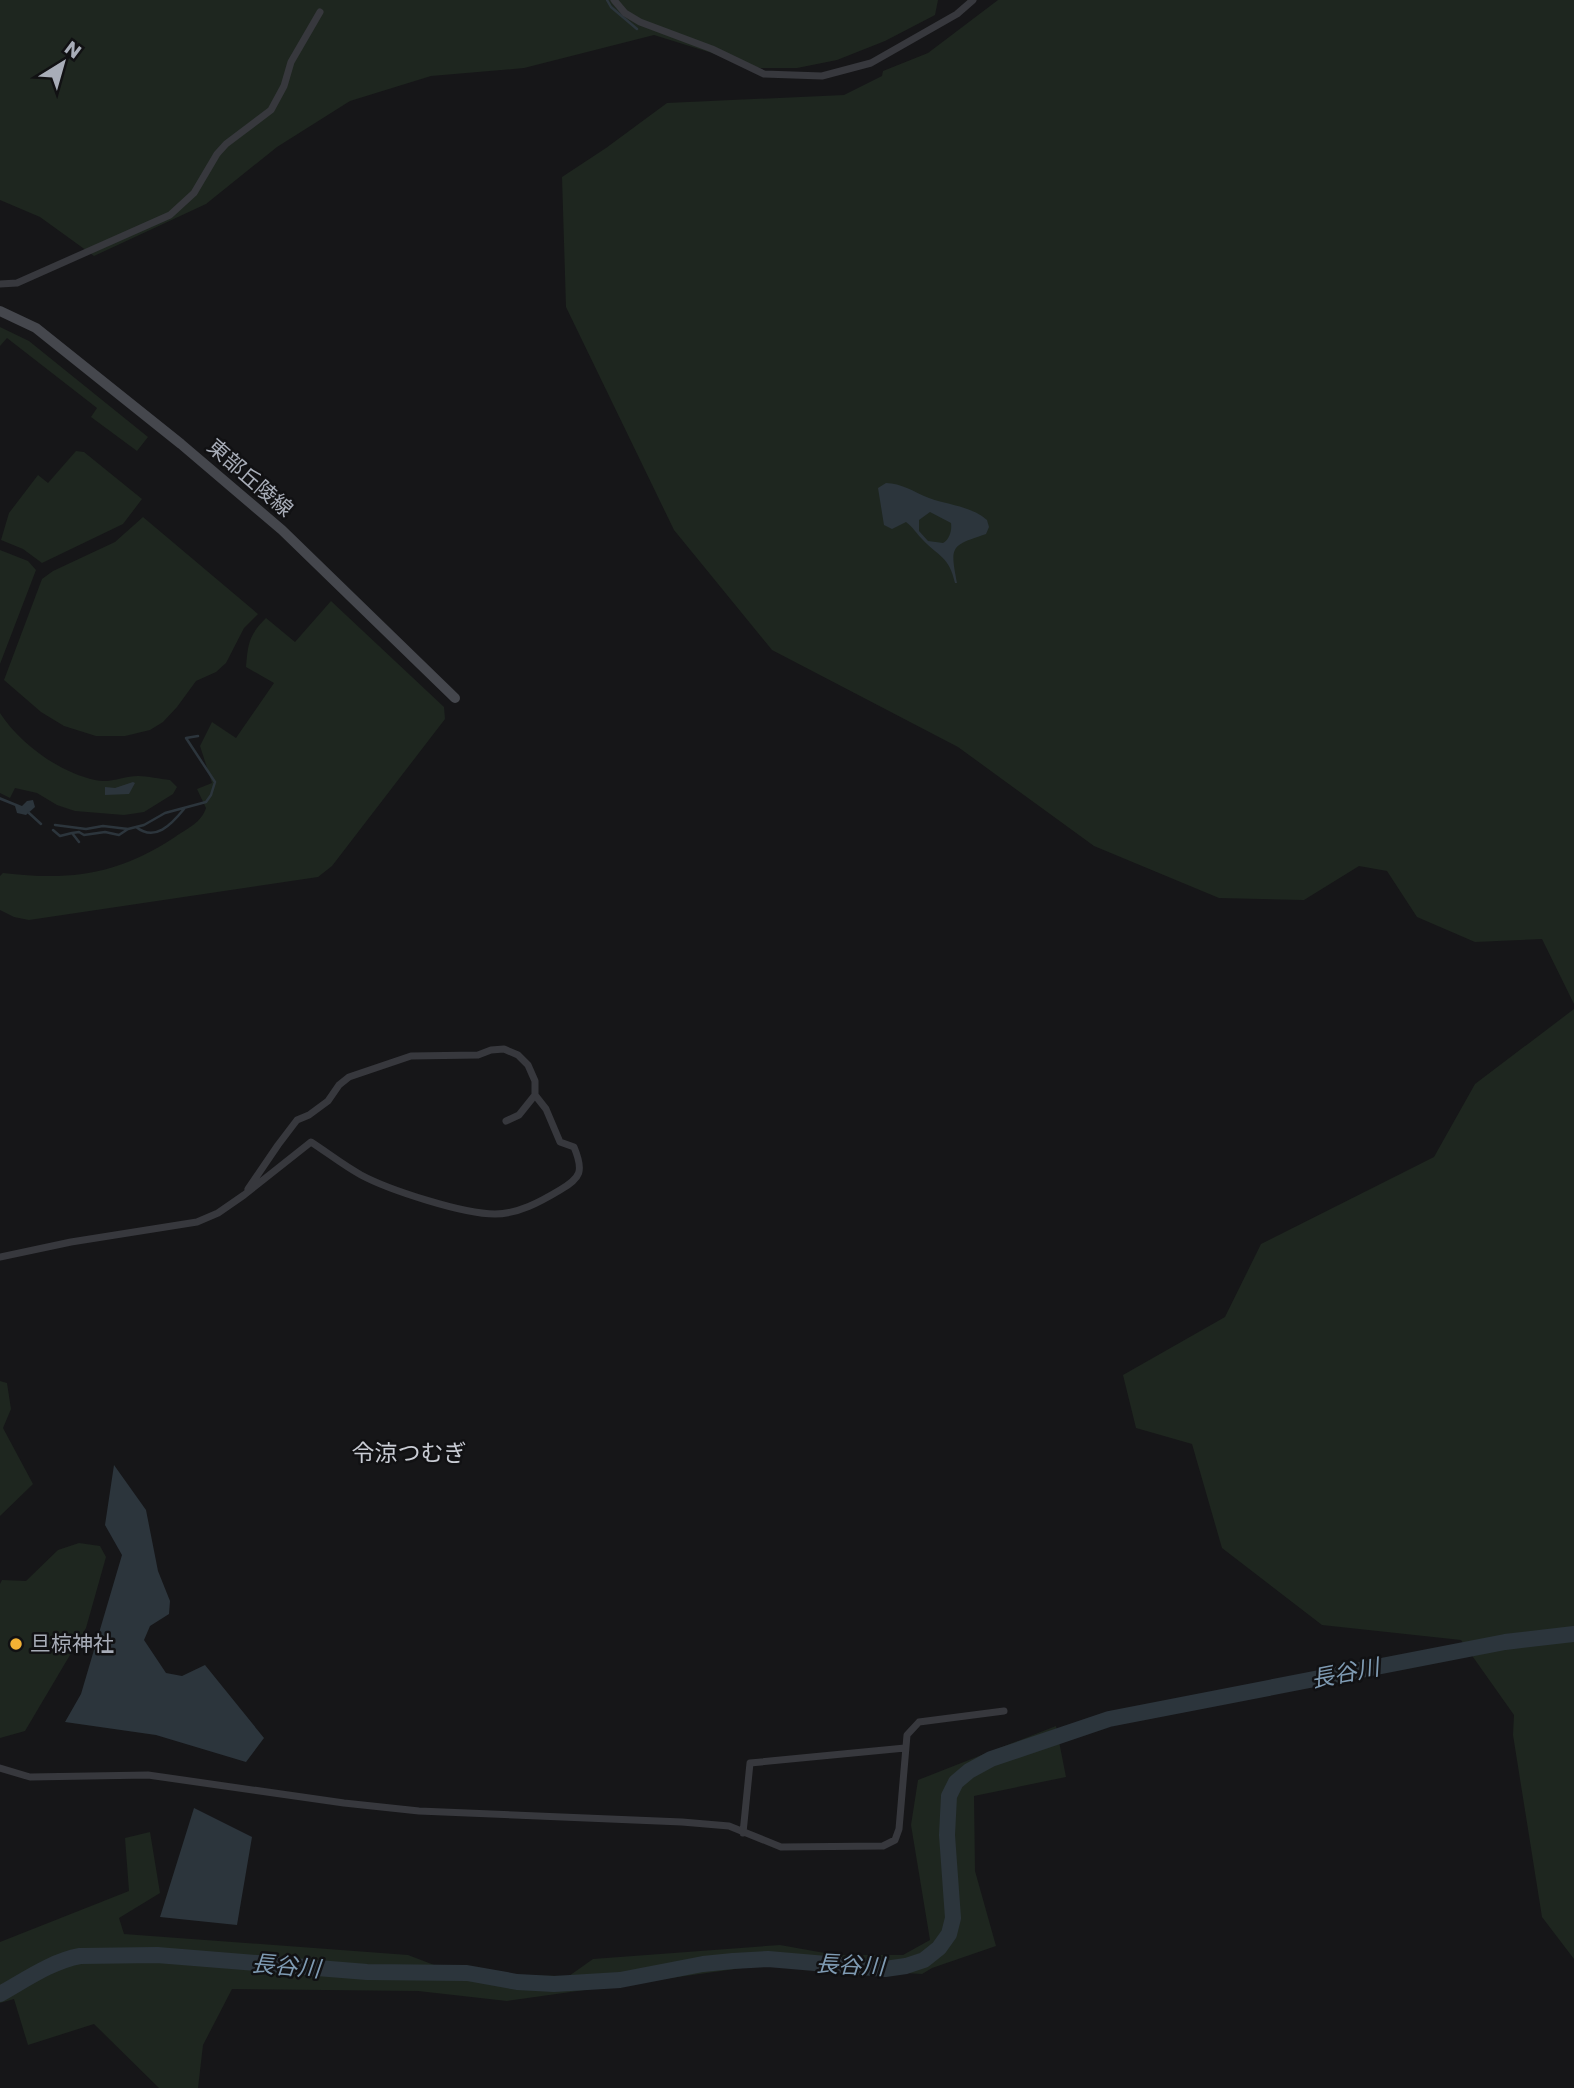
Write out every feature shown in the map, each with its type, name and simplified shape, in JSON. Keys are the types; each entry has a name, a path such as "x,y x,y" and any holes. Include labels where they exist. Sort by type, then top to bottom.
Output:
{"street":[{"path":"614,0 625,13 640,22 764,74 822,76 871,63 957,14 973,0"},
{"path":"0,284 17,283 66,262 170,215 182,205 194,193 226,144 271,110 284,86 291,62 320,12"},
{"name":"東部丘陵線","path":"0,311 36,328 282,530 455,698"},
{"path":"0,1258 71,1242 197,1222 218,1213 244,1195 312,1142 364,1177 468,1212 497,1214 524,1209 573,1182 580,1172 579,1159 574,1147 560,1142 546,1109 535,1095 535,1081 528,1065 519,1055 504,1049 478,1055 411,1056 349,1077 339,1085 328,1101 298,1120 244,1195"},
{"path":"506,1121 519,1115 535,1095"},
{"path":"0,1768 30,1777 148,1775 382,1807 729,1826 781,1847 883,1846 895,1840 899,1829 906,1735 919,1722 1004,1712"},
{"path":"743,1833 750,1763 905,1748"}],"shaded area":[{"path":"0,0 938,0 935,15 885,41 837,60 797,68 760,68 654,35 524,68 431,76 350,101 277,147 206,204 94,256 40,217 0,200"},
{"path":"998,0 1574,0 1574,1004 1542,939 1475,942 1417,917 1387,871 1359,866 1304,900 1219,898 1094,846 958,747 772,650 674,530 566,307 562,177 667,103 844,95 882,76 883,71 928,53"},
{"path":"0,327 29,341 148,437 137,451 91,417 97,408 7,338 0,346"},
{"path":"76,451 84,452 142,499 123,524 42,563 23,549 1,540 9,513 38,475 48,483"},
{"path":"886,483 897,484 929,498 967,509 987,520 989,527 986,534 955,549 957,583 943,558 906,522 892,529 884,525 878,488","holes":["930,512 951,523 950,534 943,543 928,541 919,531 919,520"]},
{"path":"143,517 258,614 244,628 226,663 216,672 196,681 163,722 150,730 125,736 96,736 64,726 41,712 4,680 42,579 53,571 115,542"},
{"path":"0,550 28,561 36,570 0,664"},
{"path":"331,601 444,707 445,719 332,866 318,877 29,920 0,910 0,876 3,873 72,875 113,867 154,850 197,821 206,808 197,789 212,783 200,746 212,722 236,738 274,683 246,667 249,645 256,629 266,618 295,642"},
{"path":"0,713 29,746 68,771 100,781 138,776 170,780 177,787 173,794 144,812 124,815 75,811 57,805 37,793 15,788 10,798 0,793"},
{"path":"135,783 129,794 105,795 105,787 115,788"},
{"path":"0,797 22,806 33,800 35,807 26,815 17,813 15,806 0,800"},
{"path":"1574,1009 1574,1959 1542,1917 1513,1735 1514,1715 1461,1640 1322,1625 1222,1548 1192,1444 1136,1428 1123,1375 1225,1317 1261,1244 1434,1157 1475,1084"},
{"path":"0,1381 7,1383 11,1409 3,1428 33,1484 0,1516"},
{"path":"114,1465 146,1510 158,1571 170,1601 169,1614 150,1626 144,1640 166,1673 182,1676 205,1665 264,1738 246,1762 156,1735 65,1722 81,1694 122,1555 105,1525"},
{"path":"79,1543 100,1546 106,1557 86,1628 25,1731 0,1738 0,1584 2,1580 26,1581 58,1550"},
{"path":"1056,1726 1066,1777 974,1796 975,1871 996,1946 922,1974 764,1965 507,2001 418,1991 232,1989 203,2045 198,2088 159,2088 94,2024 28,2045 14,1999 0,2003 0,1942 129,1891 125,1838 150,1832 160,1893 119,1918 124,1934 408,1955 442,1968 517,1975 569,1976 593,1959 780,1945 836,1955 903,1955 930,1940 911,1825 918,1780"},
{"path":"194,1808 252,1837 237,1925 160,1917"}],"waterway":[{"path":"607,0 611,7 637,29"},
{"path":"55,825 86,829 103,826 128,829 144,825 165,813 206,802 215,782 186,738 198,736"},
{"path":"136,827 150,833 162,830 184,809"},
{"path":"29,813 41,824"},
{"path":"72,833 79,832 84,835 105,832 119,835 128,829"},
{"path":"53,830 60,836 72,833 79,842"},
{"name":"長谷川","path":"0,1994 49,1967 80,1956 157,1955 367,1972 467,1973 517,1982 554,1984 620,1980 703,1964 768,1959 885,1969 906,1966 924,1960 939,1948 949,1934 953,1918 947,1835 949,1796 956,1782 991,1759 1109,1719 1505,1642 1574,1634"}],"place":[{"name":"旦椋神社","path":"16,1644"}],"district":[{"name":"令涼つむぎ","path":"409,1453"}]}
